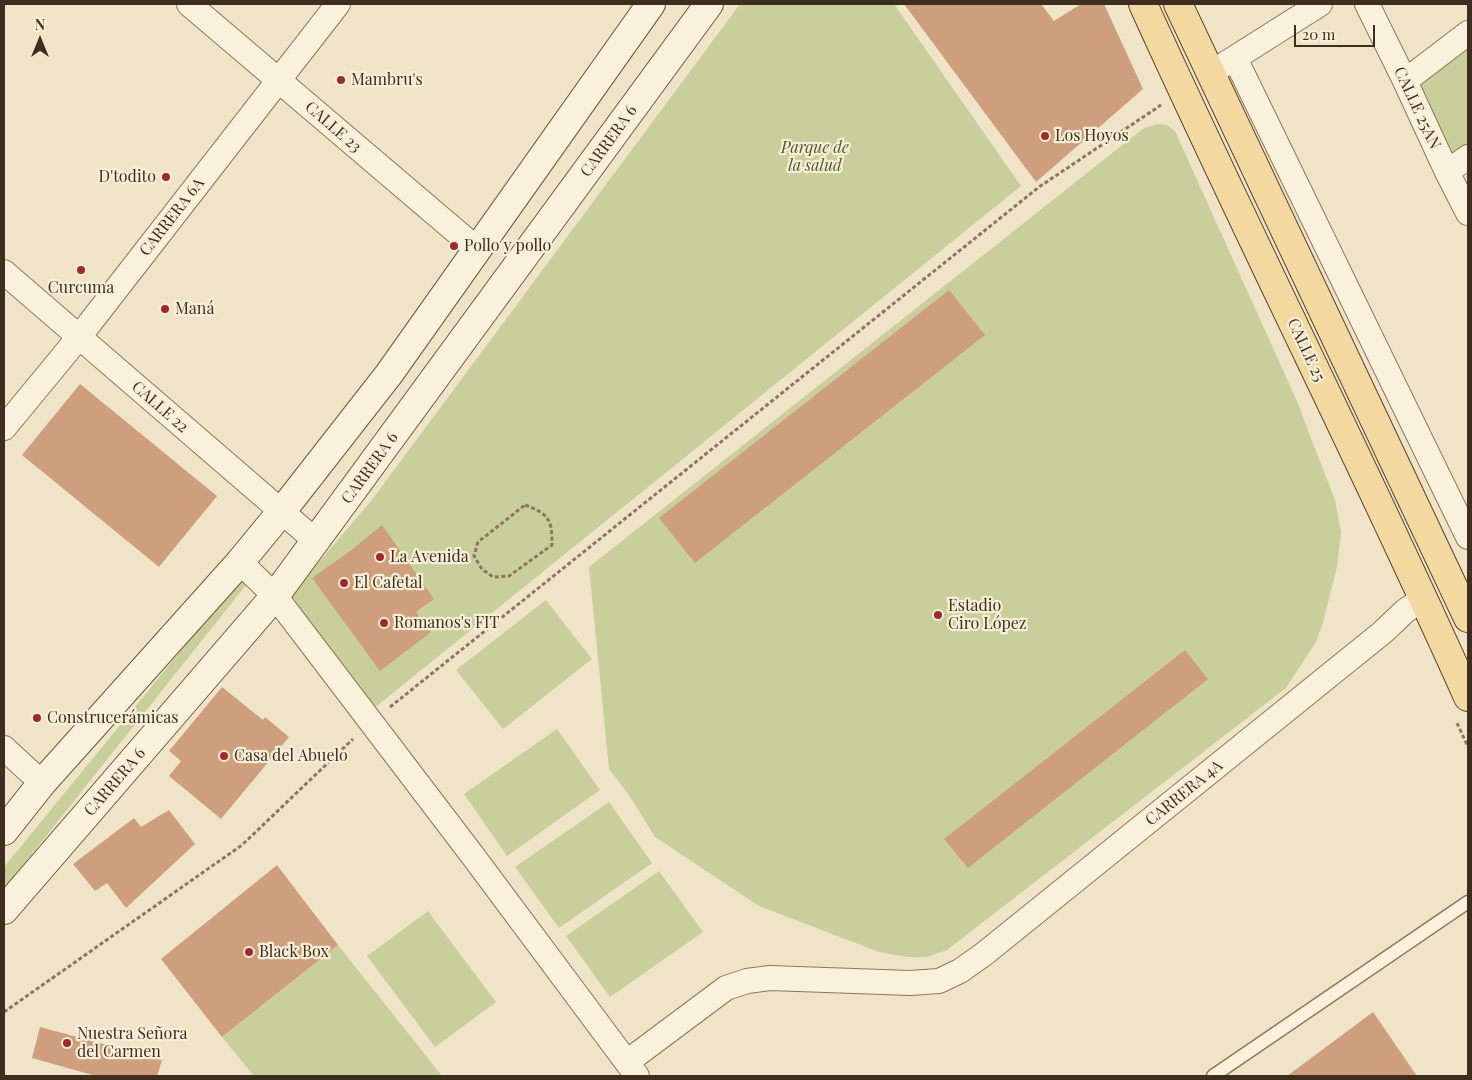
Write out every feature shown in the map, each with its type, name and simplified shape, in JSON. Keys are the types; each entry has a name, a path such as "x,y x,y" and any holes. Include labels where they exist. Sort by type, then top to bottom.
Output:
{"main road":[{"path":"4,831 42,783 240,562 282,511 389,374 651,4"},
{"name":"CARRERA 6","path":"4,910 275,596 317,542 709,4"},
{"name":"CALLE 25","path":"1143,4 1182,92 1424,598 1468,697"},
{"name":"CALLE 25","path":"1178,4 1468,618"}],"street":[{"name":"CALLE 23","path":"189,4 478,250"},
{"name":"CARRERA 6A","path":"4,428 79,337 338,4"},
{"path":"1211,73 1320,4"},
{"name":"CALLE 25AN","path":"1367,4 1468,213"},
{"path":"1405,81 1468,32"},
{"path":"1235,58 1468,538 1438,552"},
{"path":"1447,172 1468,157"},
{"name":"CALLE 22","path":"4,272 317,542"},
{"path":"240,562 275,596 474,856 632,1069"},
{"name":"CARRERA 4A","path":"632,1069 726,988 747,981 770,978 910,983 938,981 960,971 984,954 1383,632 1405,611 1424,598"},
{"path":"4,748 42,783"}],"lane":[{"path":"1213,1076 1468,902"}],"path":[{"path":"4,1012 242,845 370,722 1039,187 1182,92"},
{"path":"525,505 540,510 546,515 552,530 552,545 509,576 493,577 482,569 474,556 478,542 525,505"}],"green space":[{"name":"Parque de la salud","path":"740,4 894,4 1021,186 373,709 290,596 371,501"},
{"path":"1468,43 1468,148 1454,153 1448,152 1417,95 1419,80"},
{"name":"Estadio Ciro López","path":"1158,124 1167,125 1175,131 1296,399 1335,500 1341,532 1337,567 1316,642 1286,688 947,950 927,957 907,957 879,952 759,906 655,837 629,795 609,769 589,567 1144,128"},
{"path":"242,576 250,580 4,889 4,867"},
{"path":"546,600 592,659 503,729 456,670"},
{"path":"557,729 600,790 507,856 464,794"},
{"path":"609,802 652,863 559,928 515,867"},
{"path":"659,871 703,932 610,997 566,936"},
{"path":"428,911 496,1002 435,1047 367,956"},
{"path":"338,945 442,1076 254,1076 222,1037"}],"building":[{"name":"Los Hoyos","path":"904,4 1041,4 1054,21 1081,4 1104,4 1143,89 1036,182"},
{"path":"949,290 985,335 695,563 659,518"},
{"path":"80,384 217,496 159,567 22,455"},
{"path":"382,525 434,599 416,612 431,632 380,671 312,578"},
{"path":"1185,650 1208,679 968,868 944,839"},
{"name":"Casa del Abuelo","path":"222,687 263,720 265,717 289,737 221,819 169,776 181,761 169,751"},
{"path":"169,810 195,844 126,908 107,883 95,891 73,864 134,818 141,827"},
{"name":"Black Box","path":"277,865 338,945 222,1037 161,959"},
{"path":"1373,1012 1417,1076 1287,1076"},
{"name":"Nuestra Señora del Carmen","path":"40,1027 162,1060 157,1076 96,1076 32,1058"}],"place":[{"name":"Mambru's","path":"341,80"},
{"name":"Los Hoyos","path":"1045,136"},
{"name":"D'todito","path":"166,177"},
{"name":"Pollo y pollo","path":"454,246"},
{"name":"Curcuma","path":"81,270"},
{"name":"Maná","path":"165,309"},
{"name":"La Avenida","path":"380,557"},
{"name":"El Cafetal","path":"344,583"},
{"name":"Estadio Ciro López","path":"938,615"},
{"name":"Romanos's FIT","path":"384,623"},
{"name":"Construcerámicas","path":"37,718"},
{"name":"Casa del Abuelo","path":"224,756"},
{"name":"Black Box","path":"249,952"},
{"name":"Nuestra Señora del Carmen","path":"67,1043"}]}
